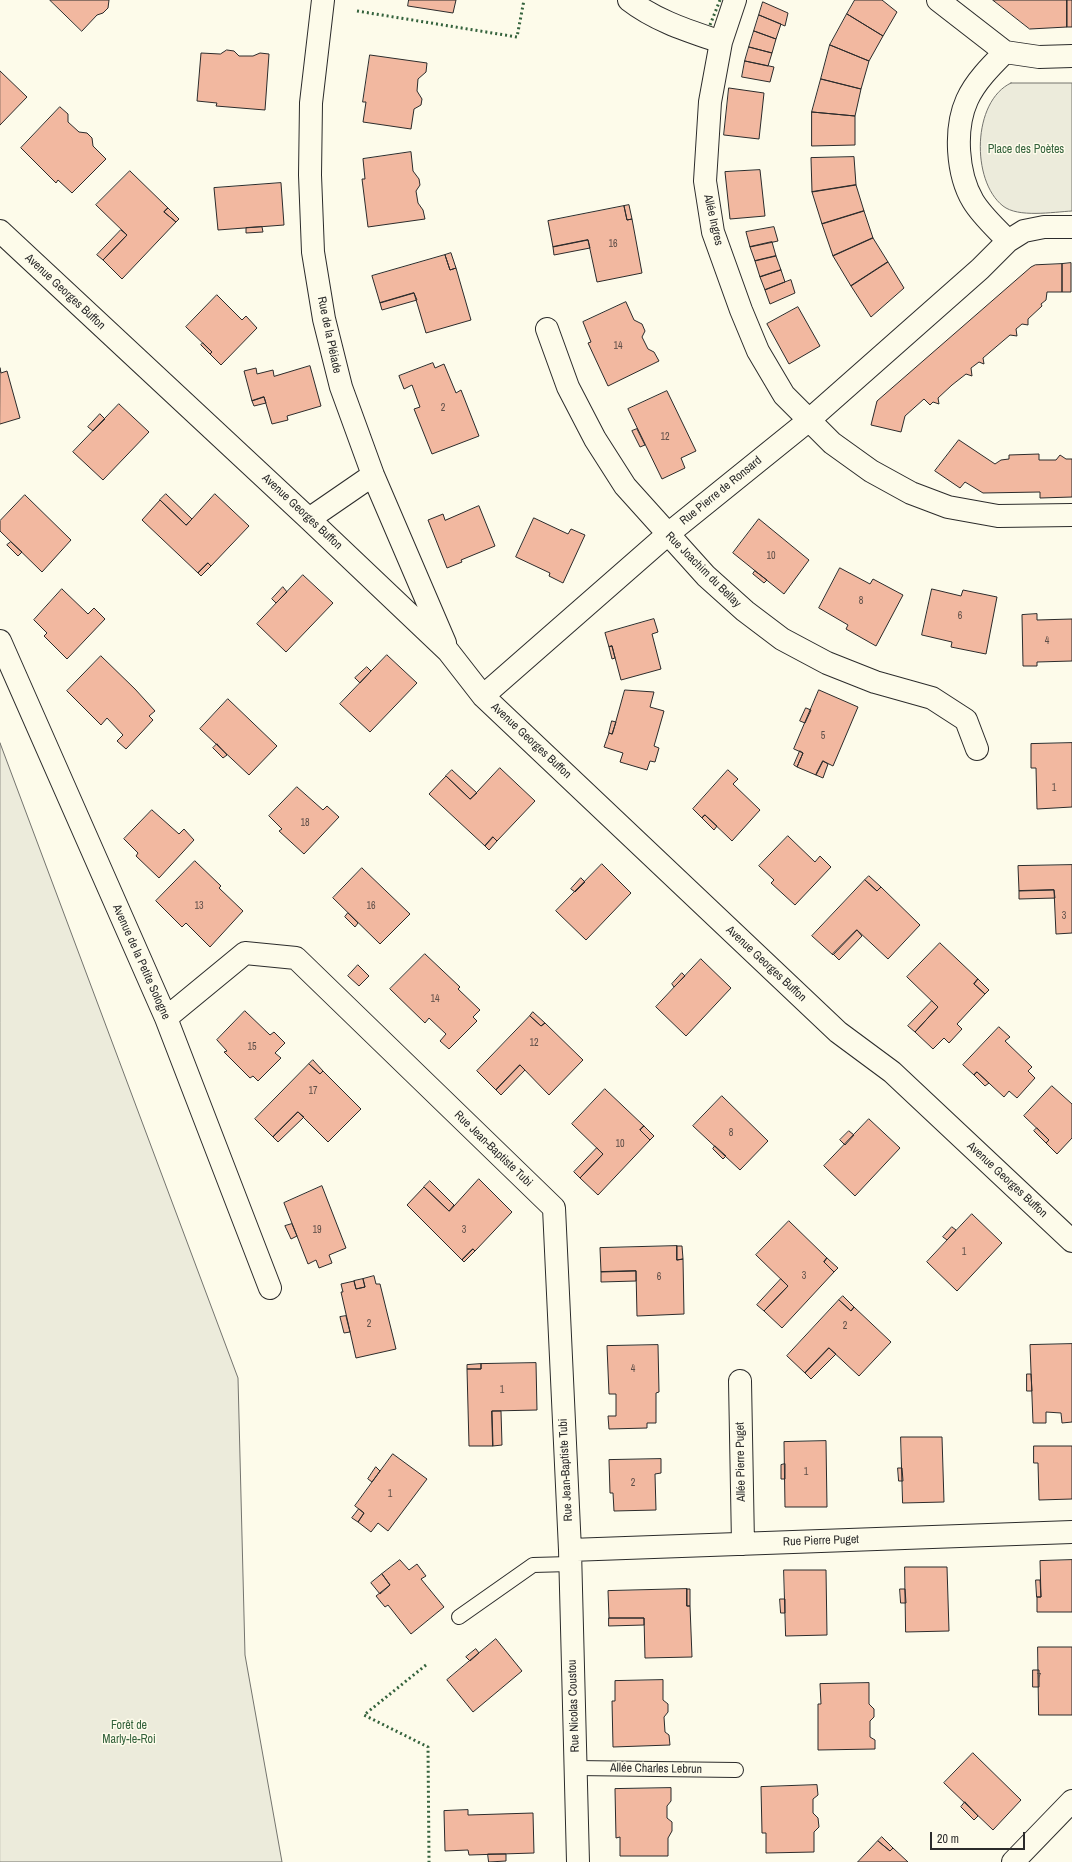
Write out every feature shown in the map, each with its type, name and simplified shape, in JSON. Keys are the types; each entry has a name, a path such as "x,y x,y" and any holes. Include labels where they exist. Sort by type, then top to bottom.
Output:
{"street":[{"name":"Rue de la Pléiade","path":"323,0 311,102 310,175 313,252 324,319 341,387 373,475 448,651"},
{"path":"629,0 643,11 682,29 721,42"},
{"name":"Allée Ingres","path":"735,0 721,42 710,102 705,181 713,232 758,351 784,395 808,421 832,443 871,471 911,493 948,506 998,516 1072,515"},
{"path":"938,0 1005,52 1039,57 1072,56"},
{"path":"1005,52 988,70 967,99 962,116 960,131 963,178 974,202 1008,241 1024,231 1044,227 1072,226"},
{"name":"Avenue Georges Buffon","path":"0,231 310,519 448,651 483,696 838,1032 892,1072 1072,1241"},
{"name":"Rue Pierre de Ronsard","path":"483,696 668,534 808,421 980,269 1008,241"},
{"name":"Rue Joachim du Bellay","path":"546,329 568,387 594,439 626,486 706,576 739,606 782,639 827,663 875,682 932,698 966,720 977,749"},
{"path":"310,519 373,475"},
{"name":"Avenue de la Petite Sologne","path":"0,641 166,1018 270,1288"},
{"name":"Rue Jean-Baptiste Tubi","path":"166,1018 245,953 296,958 554,1208 570,1557"},
{"name":"Allée Pierre Puget","path":"740,1381 743,1544"},
{"name":"Rue Pierre Puget","path":"570,1557 743,1544 1072,1532"},
{"name":"Rue Nicolas Coustou","path":"570,1557 578,1862"},
{"path":"1013,1862 1072,1801"}],"lane":[{"path":"459,1617 533,1565 570,1557"},
{"name":"Allée Charles Lebrun","path":"576,1768 736,1770"}],"green space":[{"name":"Place des Poètes","path":"1011,83 1072,83 1072,211 1026,213 1009,210 1003,206 993,194 985,179 981,161 980,142 983,123 989,106 998,92"},
{"name":"Forêt de Marly-le-Roi","path":"0,743 238,1378 245,1655 282,1862 0,1862"}],"building":[{"path":"50,0 109,0 108,8 103,13 97,15 82,31"},
{"path":"409,0 456,0 453,13 408,6"},
{"path":"855,0 882,0 897,12 883,36 847,14"},
{"path":"993,0 1067,0 1067,27 1030,29"},
{"path":"1067,0 1072,0 1072,27 1067,27"},
{"path":"763,2 788,13 785,26 759,15"},
{"path":"847,14 883,36 869,61 830,45"},
{"path":"759,15 781,24 776,39 754,31"},
{"path":"754,31 776,39 772,53 749,47"},
{"path":"830,45 869,61 861,89 821,79"},
{"path":"749,47 772,53 768,66 745,61"},
{"path":"227,50 234,51 239,56 253,56 260,53 269,54 265,110 216,106 217,103 197,101 201,53 220,54"},
{"path":"370,55 427,63 426,72 418,79 417,91 422,99 421,105 414,109 411,129 363,122 366,102 363,102"},
{"path":"745,61 774,67 770,82 742,77"},
{"path":"0,71 27,97 0,125"},
{"path":"821,79 861,89 855,116 812,112"},
{"path":"729,88 764,93 759,139 724,135"},
{"path":"60,107 68,114 68,122 79,132 87,133 92,138 93,146 106,159 72,193 58,180 56,183 21,148"},
{"path":"812,112 855,116 855,145 812,146"},
{"path":"411,152 413,171 419,179 420,185 416,191 418,203 423,210 425,219 368,227 362,179 365,179 363,159"},
{"path":"854,157 856,185 812,192 811,158"},
{"path":"760,170 765,216 730,219 725,172"},
{"path":"130,171 168,208 164,212 176,222 122,279 103,260 127,235 96,205"},
{"path":"281,183 284,225 218,230 214,188"},
{"path":"856,185 864,211 822,224 812,192"},
{"path":"629,205 632,219 627,220 624,206"},
{"path":"624,206 627,220 632,219 642,273 597,282 588,240 553,247 548,221"},
{"path":"168,208 179,219 176,222 164,212"},
{"path":"864,211 873,238 833,256 822,224"},
{"path":"262,227 263,232 246,233 246,228"},
{"path":"774,227 778,241 750,247 746,232"},
{"path":"121,230 127,235 103,260 97,255"},
{"path":"873,238 888,262 851,286 833,256"},
{"path":"588,240 590,248 554,255 553,247"},
{"path":"772,242 776,256 755,261 750,247"},
{"path":"451,253 456,268 450,270 445,255"},
{"path":"445,255 450,270 456,268 471,320 426,333 414,293 380,303 372,276"},
{"path":"776,256 781,270 760,277 755,261"},
{"path":"888,262 904,288 871,317 851,286"},
{"path":"1071,263 1071,292 1062,292 1062,264"},
{"path":"1062,264 1062,292 1047,292 1046,300 1041,304 1042,306 1028,319 1028,325 1022,324 1016,329 1017,336 1010,335 983,358 984,364 979,362 971,368 972,376 966,374 952,385 938,398 939,404 933,402 930,405 924,399 905,416 901,432 871,425 877,401 1031,267 1035,265"},
{"path":"781,270 785,282 765,290 760,277"},
{"path":"791,280 795,293 770,304 765,290"},
{"path":"414,293 417,300 382,310 380,303"},
{"path":"217,295 242,320 246,316 257,328 221,365 210,354 212,352 186,327"},
{"path":"626,302 634,320 642,324 645,331 642,337 648,349 654,352 659,361 608,386 588,343 591,342 583,322"},
{"path":"798,307 820,346 789,364 767,324"},
{"path":"203,343 212,352 210,354 201,345"},
{"path":"433,363 435,368 444,364 456,393 461,390 479,436 432,454 414,409 420,407 412,385 404,389 399,376"},
{"path":"310,366 321,406 287,416 288,420 272,424 264,397 252,401 244,371 256,368 257,374 273,370 274,376"},
{"path":"0,368 1,373 7,371 20,418 0,424"},
{"path":"667,391 696,451 681,458 685,468 662,479 628,409"},
{"path":"264,397 266,403 254,406 252,401"},
{"path":"119,404 149,432 103,480 73,452"},
{"path":"100,414 105,419 93,431 88,427"},
{"path":"637,429 645,445 640,447 632,431"},
{"path":"959,440 995,464 1001,460 1009,459 1009,455 1039,454 1039,460 1056,460 1060,455 1066,459 1072,459 1072,497 1040,498 1040,492 983,493 965,482 960,488 935,471"},
{"path":"166,494 192,519 186,525 160,500"},
{"path":"215,494 249,526 211,566 208,563 198,573 142,520 160,500 186,525"},
{"path":"25,495 71,540 42,572 0,531 0,521"},
{"path":"479,506 495,546 461,560 462,562 447,568 428,520 443,514 445,520"},
{"path":"534,518 568,534 571,529 585,535 563,583 549,576 550,573 516,557"},
{"path":"759,519 809,560 784,594 733,553"},
{"path":"11,542 22,552 18,556 7,545"},
{"path":"208,563 211,566 201,576 198,573"},
{"path":"840,568 870,584 873,579 903,595 876,646 846,629 848,625 819,608"},
{"path":"755,571 767,580 764,583 753,574"},
{"path":"303,575 333,603 286,652 257,624"},
{"path":"283,587 287,592 276,603 272,599"},
{"path":"62,589 88,614 94,608 105,619 67,659 44,636 47,633 34,620"},
{"path":"932,589 961,596 963,590 997,597 986,654 951,647 952,642 922,635"},
{"path":"1037,614 1037,620 1072,619 1072,661 1037,662 1037,666 1023,666 1022,615"},
{"path":"654,619 658,632 652,634 661,669 621,680 612,646 609,647 605,633"},
{"path":"612,646 615,658 612,659 609,647"},
{"path":"387,655 417,683 370,732 340,704"},
{"path":"101,656 155,711 149,716 153,720 126,749 117,741 123,735 107,718 101,725 67,691"},
{"path":"367,667 371,671 360,683 355,678"},
{"path":"625,690 654,692 650,707 664,711 654,746 659,748 655,762 650,761 647,770 620,762 623,753 604,747 609,733 612,734"},
{"path":"819,690 858,707 833,766 823,761 816,775 797,767 803,753 794,749"},
{"path":"228,699 277,746 249,775 200,729"},
{"path":"806,708 811,710 805,723 800,721"},
{"path":"612,721 616,722 612,734 609,733"},
{"path":"1072,743 1072,807 1037,809 1036,768 1031,768 1031,744"},
{"path":"217,744 227,755 223,758 213,748"},
{"path":"800,751 803,753 797,767 794,765"},
{"path":"823,761 828,764 823,778 816,775"},
{"path":"500,768 535,801 497,841 493,837 485,846 429,794 446,776 470,799"},
{"path":"452,770 477,793 470,799 446,776"},
{"path":"728,770 738,779 733,784 760,810 732,841 705,815 702,818 693,809"},
{"path":"297,787 323,810 327,806 339,817 304,854 279,831 282,829 269,816"},
{"path":"152,810 179,834 184,829 194,840 159,878 136,856 138,853 124,839"},
{"path":"705,815 717,826 714,830 702,818"},
{"path":"788,836 815,862 820,856 831,867 795,905 771,883 774,880 759,866"},
{"path":"493,837 497,841 489,850 485,846"},
{"path":"195,861 221,886 219,888 243,911 210,947 186,923 182,927 156,901"},
{"path":"602,864 631,893 586,940 556,911"},
{"path":"1072,865 1072,933 1056,934 1054,890 1019,891 1018,866"},
{"path":"362,868 410,914 380,944 333,898"},
{"path":"869,876 881,887 877,891 865,880"},
{"path":"581,878 585,882 575,892 571,889"},
{"path":"865,880 877,891 881,887 920,925 888,959 857,930 833,955 812,936"},
{"path":"1054,890 1055,898 1019,899 1019,891"},
{"path":"348,913 358,923 355,927 345,917"},
{"path":"857,930 862,936 839,960 833,954"},
{"path":"940,943 978,979 974,984 985,994 957,1024 962,1029 949,1043 944,1038 933,1049 915,1032 938,1007 907,977"},
{"path":"425,954 460,987 458,989 480,1010 473,1017 477,1021 449,1049 440,1041 446,1034 429,1018 425,1023 390,989"},
{"path":"701,959 731,988 686,1036 656,1007"},
{"path":"358,965 369,976 359,986 348,976"},
{"path":"682,973 685,976 674,987 672,984"},
{"path":"978,979 989,990 985,994 974,984"},
{"path":"932,1001 938,1007 915,1032 908,1026"},
{"path":"245,1011 270,1035 274,1032 285,1043 275,1053 281,1058 258,1081 253,1076 250,1078 224,1052 227,1051 217,1040"},
{"path":"533,1012 545,1023 541,1026 530,1016"},
{"path":"530,1016 541,1026 545,1023 583,1060 549,1095 520,1065 496,1090 477,1071"},
{"path":"999,1027 1010,1037 1005,1041 1032,1067 1028,1071 1035,1078 1017,1098 1009,1091 1004,1097 977,1072 974,1075 963,1065"},
{"path":"313,1060 323,1071 320,1074 309,1064"},
{"path":"309,1064 320,1074 323,1071 361,1109 328,1142 298,1112 273,1137 255,1119"},
{"path":"520,1065 525,1070 501,1095 496,1090"},
{"path":"977,1072 989,1083 985,1086 974,1075"},
{"path":"1052,1086 1072,1104 1072,1138 1057,1154 1046,1143 1049,1140 1024,1116"},
{"path":"605,1089 644,1126 640,1130 650,1140 598,1195 580,1178 603,1154 572,1124"},
{"path":"722,1096 768,1141 740,1170 693,1126"},
{"path":"298,1112 304,1117 278,1142 273,1137"},
{"path":"869,1119 900,1148 855,1196 824,1166"},
{"path":"644,1126 654,1136 650,1140 640,1130"},
{"path":"1037,1128 1049,1140 1046,1143 1034,1131"},
{"path":"849,1131 854,1135 845,1145 840,1140"},
{"path":"715,1146 726,1156 723,1159 713,1149"},
{"path":"597,1148 603,1154 580,1178 574,1172"},
{"path":"479,1179 512,1212 475,1251 473,1249 462,1260 407,1205 424,1187 449,1211"},
{"path":"430,1181 454,1205 449,1211 424,1187"},
{"path":"322,1186 346,1248 329,1255 332,1263 319,1268 316,1260 308,1264 284,1203"},
{"path":"972,1214 1002,1243 957,1291 927,1262"},
{"path":"789,1221 827,1258 824,1262 834,1272 782,1328 764,1311 788,1286 756,1255"},
{"path":"292,1224 297,1236 291,1239 285,1226"},
{"path":"952,1227 956,1230 947,1240 943,1237"},
{"path":"677,1246 682,1246 683,1259 677,1260"},
{"path":"677,1246 677,1260 683,1259 684,1314 637,1316 636,1271 601,1272 600,1248"},
{"path":"473,1249 475,1251 464,1262 462,1260"},
{"path":"827,1258 838,1268 834,1272 824,1262"},
{"path":"636,1271 636,1281 601,1282 601,1272"},
{"path":"374,1276 376,1284 380,1284 396,1349 356,1358 341,1292 343,1292 341,1284 354,1281 356,1289 365,1287 363,1279"},
{"path":"363,1279 365,1287 356,1289 354,1281"},
{"path":"781,1279 788,1286 764,1311 757,1305"},
{"path":"843,1296 854,1307 851,1311 839,1300"},
{"path":"839,1300 851,1311 854,1307 891,1342 859,1376 829,1348 805,1373 787,1356"},
{"path":"346,1316 350,1332 344,1333 340,1317"},
{"path":"1072,1344 1072,1422 1062,1423 1061,1413 1046,1412 1046,1423 1033,1423 1030,1345"},
{"path":"658,1345 659,1392 656,1393 656,1423 647,1423 647,1428 609,1429 608,1416 616,1416 616,1394 609,1394 607,1346"},
{"path":"829,1348 836,1354 811,1379 805,1373"},
{"path":"536,1363 537,1410 492,1411 493,1446 469,1446 467,1369 481,1369 481,1364"},
{"path":"481,1364 481,1369 467,1369 467,1365"},
{"path":"1027,1374 1031,1374 1032,1391 1027,1391"},
{"path":"492,1411 501,1411 502,1445 493,1446"},
{"path":"901,1437 942,1437 944,1502 903,1503"},
{"path":"826,1441 827,1507 785,1507 784,1442"},
{"path":"1034,1446 1072,1446 1072,1499 1039,1500 1038,1463 1034,1463"},
{"path":"393,1454 427,1479 388,1531 378,1523 371,1532 358,1522 364,1513 355,1506"},
{"path":"661,1459 661,1473 655,1474 656,1510 614,1511 613,1493 610,1493 609,1460"},
{"path":"785,1464 785,1479 781,1479 781,1465"},
{"path":"376,1467 380,1471 372,1482 368,1479"},
{"path":"898,1468 902,1468 903,1481 899,1481"},
{"path":"359,1509 364,1513 358,1522 352,1518"},
{"path":"400,1560 409,1570 417,1564 426,1576 421,1579 444,1607 411,1634 388,1605 385,1607 376,1596 390,1585 382,1574"},
{"path":"1072,1560 1072,1612 1037,1612 1037,1597 1041,1597 1040,1561"},
{"path":"905,1567 947,1567 949,1631 906,1632"},
{"path":"784,1570 826,1570 827,1635 786,1636"},
{"path":"382,1574 390,1585 380,1594 371,1583"},
{"path":"1036,1580 1040,1580 1041,1597 1037,1597"},
{"path":"687,1589 690,1589 690,1606 687,1606"},
{"path":"687,1589 687,1606 690,1606 692,1657 645,1658 644,1618 609,1618 608,1591"},
{"path":"900,1589 905,1589 906,1603 901,1603"},
{"path":"780,1599 785,1599 785,1613 781,1613"},
{"path":"609,1618 644,1618 644,1625 609,1626"},
{"path":"496,1639 522,1671 473,1712 447,1680"},
{"path":"1038,1647 1072,1647 1072,1715 1039,1715"},
{"path":"476,1649 479,1653 470,1661 466,1657"},
{"path":"1033,1670 1039,1670 1039,1687 1033,1687"},
{"path":"663,1680 663,1700 668,1704 668,1712 664,1717 665,1732 669,1735 670,1745 613,1747 612,1701 615,1701 615,1681"},
{"path":"869,1683 869,1704 874,1709 874,1717 870,1721 870,1737 875,1740 875,1749 818,1750 818,1704 821,1704 820,1684"},
{"path":"973,1753 1021,1800 993,1830 944,1783"},
{"path":"817,1785 818,1795 813,1799 813,1813 818,1818 819,1827 814,1832 814,1852 766,1853 766,1833 762,1833 761,1787"},
{"path":"671,1788 671,1801 667,1806 667,1818 672,1822 672,1831 668,1838 668,1856 620,1856 620,1837 616,1838 615,1789"},
{"path":"965,1802 978,1816 974,1820 961,1807"},
{"path":"468,1810 468,1815 533,1813 534,1853 469,1855 468,1850 445,1851 444,1811"},
{"path":"882,1837 893,1848 890,1851 878,1841"},
{"path":"878,1841 890,1851 893,1848 908,1862 858,1862"},
{"path":"488,1854 506,1854 506,1861 489,1862"}],"hedge":[{"path":"357,11 517,37 524,0"},
{"path":"710,25 720,0"},
{"path":"426,1665 364,1715 428,1747 429,1862"}]}
